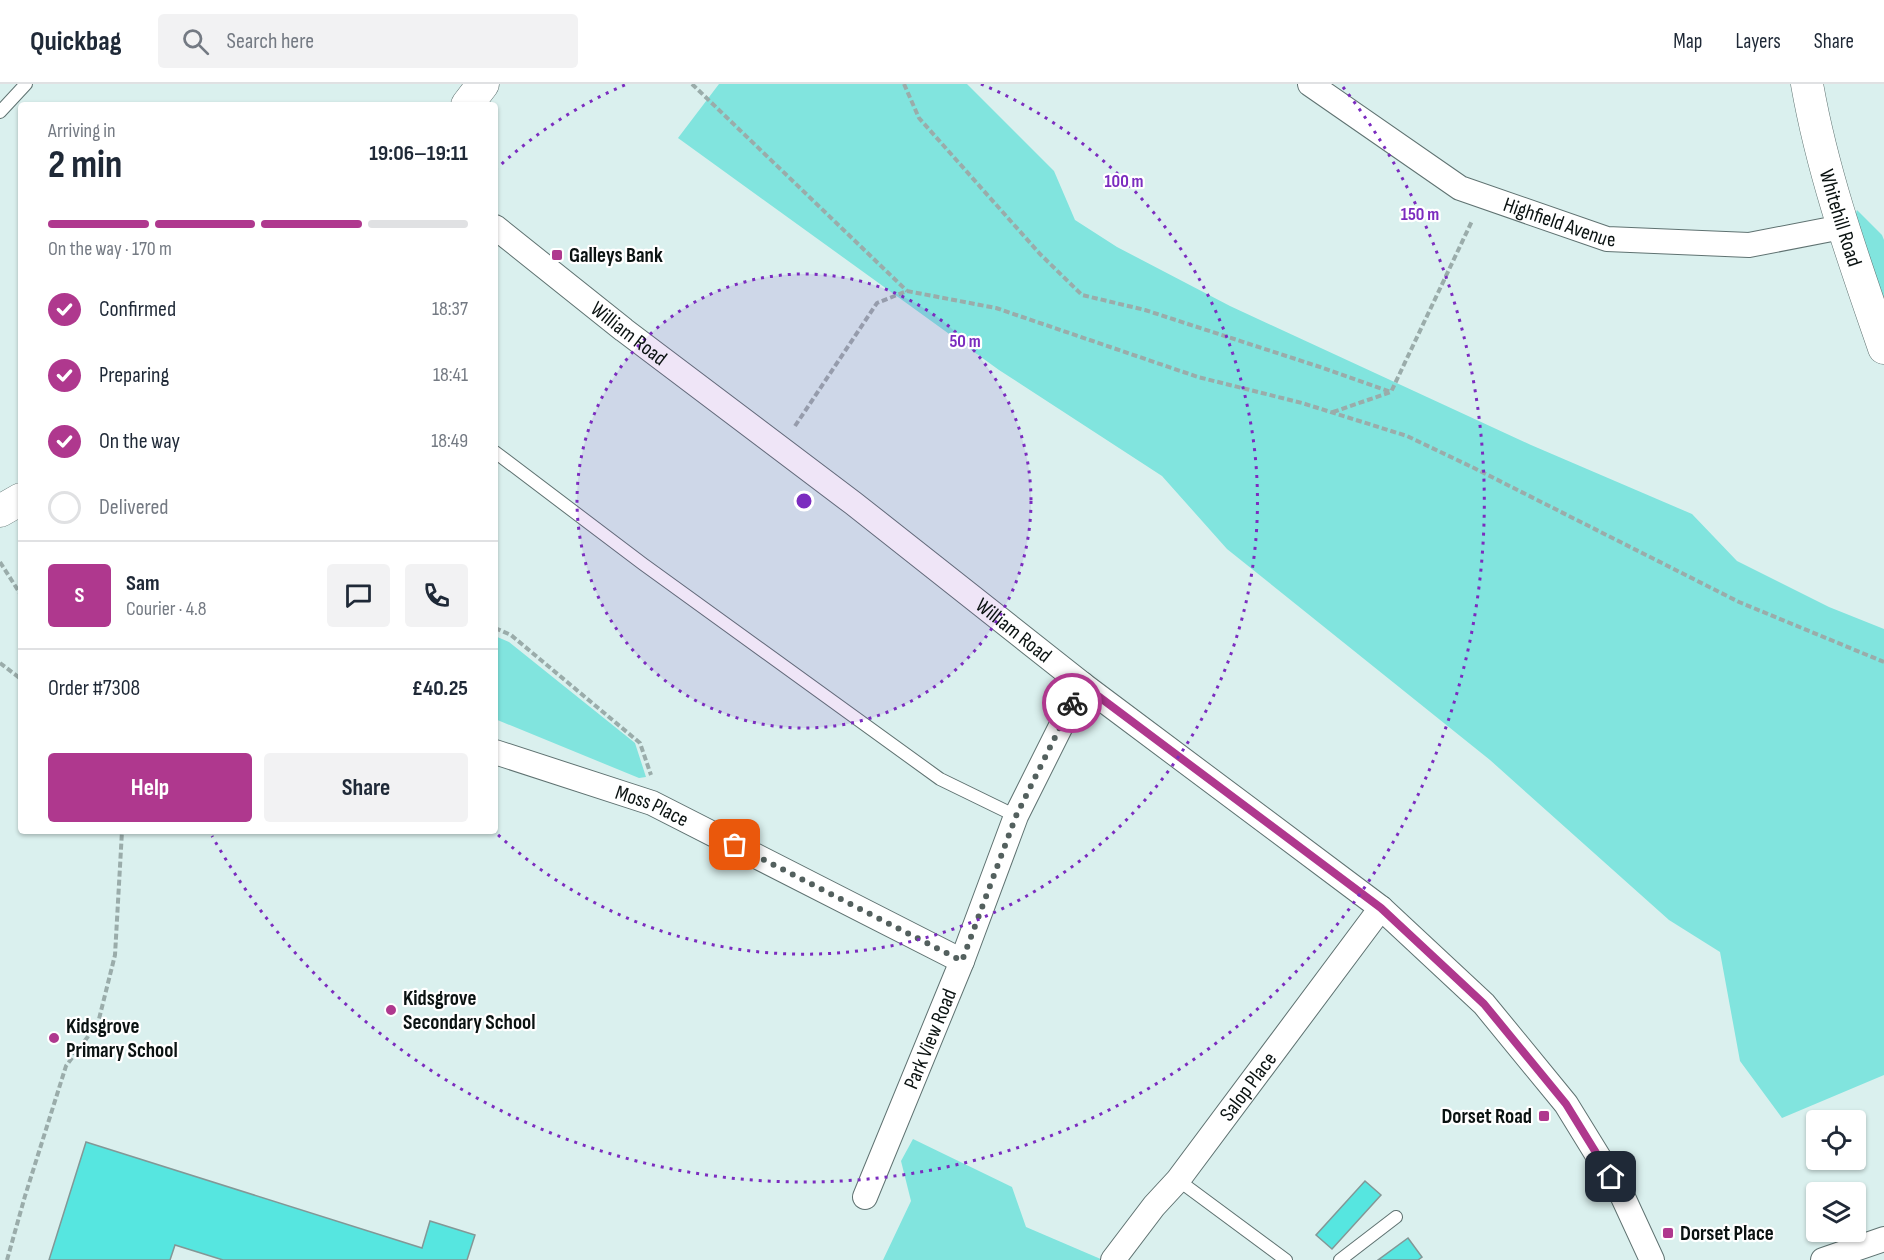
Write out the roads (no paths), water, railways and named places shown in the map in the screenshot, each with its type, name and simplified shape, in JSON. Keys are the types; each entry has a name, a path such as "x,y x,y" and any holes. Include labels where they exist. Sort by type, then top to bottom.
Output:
{"street":[{"path":"469,102 483,84"},
{"name":"Highfield Avenue","path":"1310,84 1460,188 1607,239 1749,245 1842,227"},
{"name":"Whitehill Road","path":"1806,84 1842,227 1884,348"},
{"name":"William Road","path":"498,229 624,330 853,503 1082,684 1381,908 1484,1004 1566,1104 1622,1195 1652,1260"},
{"path":"0,511 18,501"},
{"name":"Park View Road","path":"865,1197 962,961 1016,816 1082,684"},
{"name":"Moss Place","path":"498,754 652,803 962,961"},
{"name":"Salop Place","path":"1113,1260 1154,1206 1178,1180 1381,908"},
{"path":"1823,1260 1884,1239"}],"lane":[{"path":"0,112 26,84"},
{"path":"498,454 643,564 940,779 1016,816"},
{"path":"1178,1180 1286,1260"},
{"path":"1340,1260 1396,1217"}],"place":[{"name":"Galleys Bank","path":"557,255"},
{"name":"Kidsgrove Secondary School","path":"391,1010"},
{"name":"Kidsgrove Primary School","path":"54,1038"},
{"name":"Dorset Road","path":"1544,1116"},
{"name":"Dorset Place","path":"1668,1233"}]}
